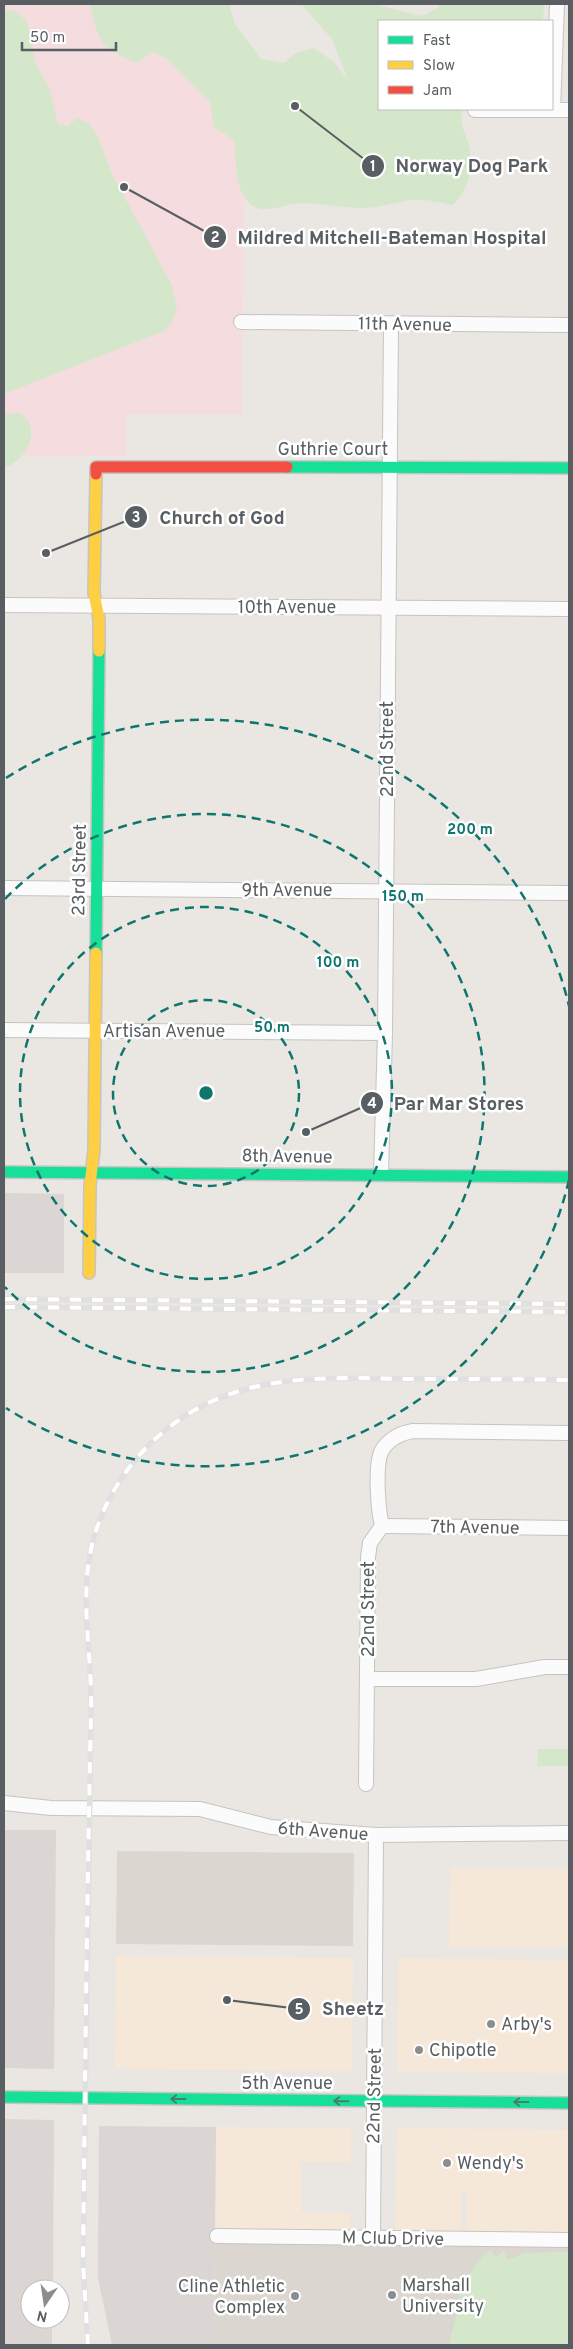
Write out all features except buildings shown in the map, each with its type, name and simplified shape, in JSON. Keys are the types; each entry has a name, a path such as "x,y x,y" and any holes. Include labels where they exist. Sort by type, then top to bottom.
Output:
{"street":[{"path":"554,110 557,4"},
{"path":"475,110 569,110"},
{"name":"11th Avenue","path":"241,322 569,325"},
{"name":"22nd Street","path":"381,1174 385,1033 391,324"},
{"name":"Guthrie Court","path":"96,467 390,466 569,468"},
{"name":"23rd Street","path":"89,1273 96,1031 98,619 96,605 96,467"},
{"name":"10th Avenue","path":"4,605 569,609"},
{"name":"9th Avenue","path":"4,888 569,893"},
{"name":"Artisan Avenue","path":"4,1030 385,1033"},
{"name":"8th Avenue","path":"4,1172 569,1177"},
{"path":"382,1526 378,1502 380,1454 390,1441 399,1435 413,1431 569,1433"},
{"name":"22nd Street","path":"366,1784 368,1549 374,1535 382,1526"},
{"name":"7th Avenue","path":"382,1526 569,1528"},
{"path":"367,1679 476,1679 536,1668 569,1667"},
{"name":"6th Avenue","path":"4,1803 79,1809 200,1809 271,1827 376,1835 569,1833"},
{"name":"22nd Street","path":"374,2238 376,1835"},
{"name":"5th Avenue","path":"4,2097 569,2102"},
{"name":"M Club Drive","path":"217,2236 569,2240"}],"shaded area":[{"path":"4,4 102,4 245,75 242,414 127,414 126,456 4,456"},
{"path":"4,1193 64,1194 64,1273 4,1273"},
{"path":"4,1830 56,1830 54,2069 4,2068"},
{"path":"117,1851 354,1853 353,1946 116,1944"},
{"path":"450,1868 569,1869 569,1948 449,1947"},
{"path":"116,1956 353,1958 352,2071 115,2069"},
{"path":"398,1958 569,1960 569,2073 397,2072"},
{"path":"4,2119 54,2120 53,2279 20,2279 20,2329 52,2329 52,2345 4,2345"},
{"path":"99,2126 216,2127 214,2345 112,2345 98,2278"},
{"path":"216,2127 351,2128 351,2162 301,2162 301,2213 350,2213 350,2230 215,2229"},
{"path":"397,2128 569,2130 569,2232 467,2231 467,2192 462,2192 461,2231 395,2231"},
{"name":"Marshall University","path":"215,2240 569,2244 569,2345 214,2345"}],"green space":[{"path":"90,4 229,4 235,24 261,59 284,63 296,53 314,48 334,62 348,80 332,39 301,4 373,4 422,16 439,7 439,4 544,4 543,20 378,20 378,110 463,110 461,120 469,146 471,166 466,187 453,205 420,200 366,208 302,203 265,209 254,207 244,197 238,182 235,141 214,127 210,102 166,58 152,52 137,63 125,58 108,48 99,36"},
{"path":"4,10 15,11 27,21 35,63 49,87 58,124 68,126 77,118 89,123 98,137 112,174 172,285 177,309 172,322 164,331 4,394"},
{"path":"19,412 26,419 30,427 30,443 20,458 4,468 4,415"},
{"path":"538,1749 569,1749 569,1766 537,1766"},
{"path":"491,2250 496,2257 504,2251 508,2260 524,2253 569,2252 569,2345 449,2345 461,2296 458,2295 472,2270"}],"railway":[{"path":"4,1299 569,1304"},
{"path":"4,1307 569,1312"},
{"path":"88,2345 83,2263 91,1713 86,1605 89,1562 93,1541 100,1519 110,1498 136,1460 151,1443 169,1428 188,1414 208,1403 232,1393 257,1386 307,1379 333,1378 569,1380"}],"traffic: fast":[{"path":"287,467 569,468"},
{"path":"96,953 99,651"},
{"path":"4,1172 569,1177"},
{"path":"4,2097 569,2103"}],"traffic: slow":[{"path":"96,474 94,593 99,619 99,651"},
{"path":"89,1273 90,1185 94,1150 96,953"}],"traffic: jam":[{"path":"96,474 96,467 287,467"}],"place":[{"name":"Norway Dog Park","path":"295,106"},
{"name":"Mildred Mitchell-Bateman Hospital","path":"124,187"},
{"name":"Church of God","path":"46,553"},
{"name":"Par Mar Stores","path":"306,1132"},
{"name":"Sheetz","path":"227,2000"},
{"name":"Arby's","path":"491,2024"},
{"name":"Chipotle","path":"419,2050"},
{"name":"Wendy's","path":"447,2163"},
{"name":"Marshall University","path":"392,2295"},
{"name":"Cline Athletic Complex","path":"295,2296"}]}
